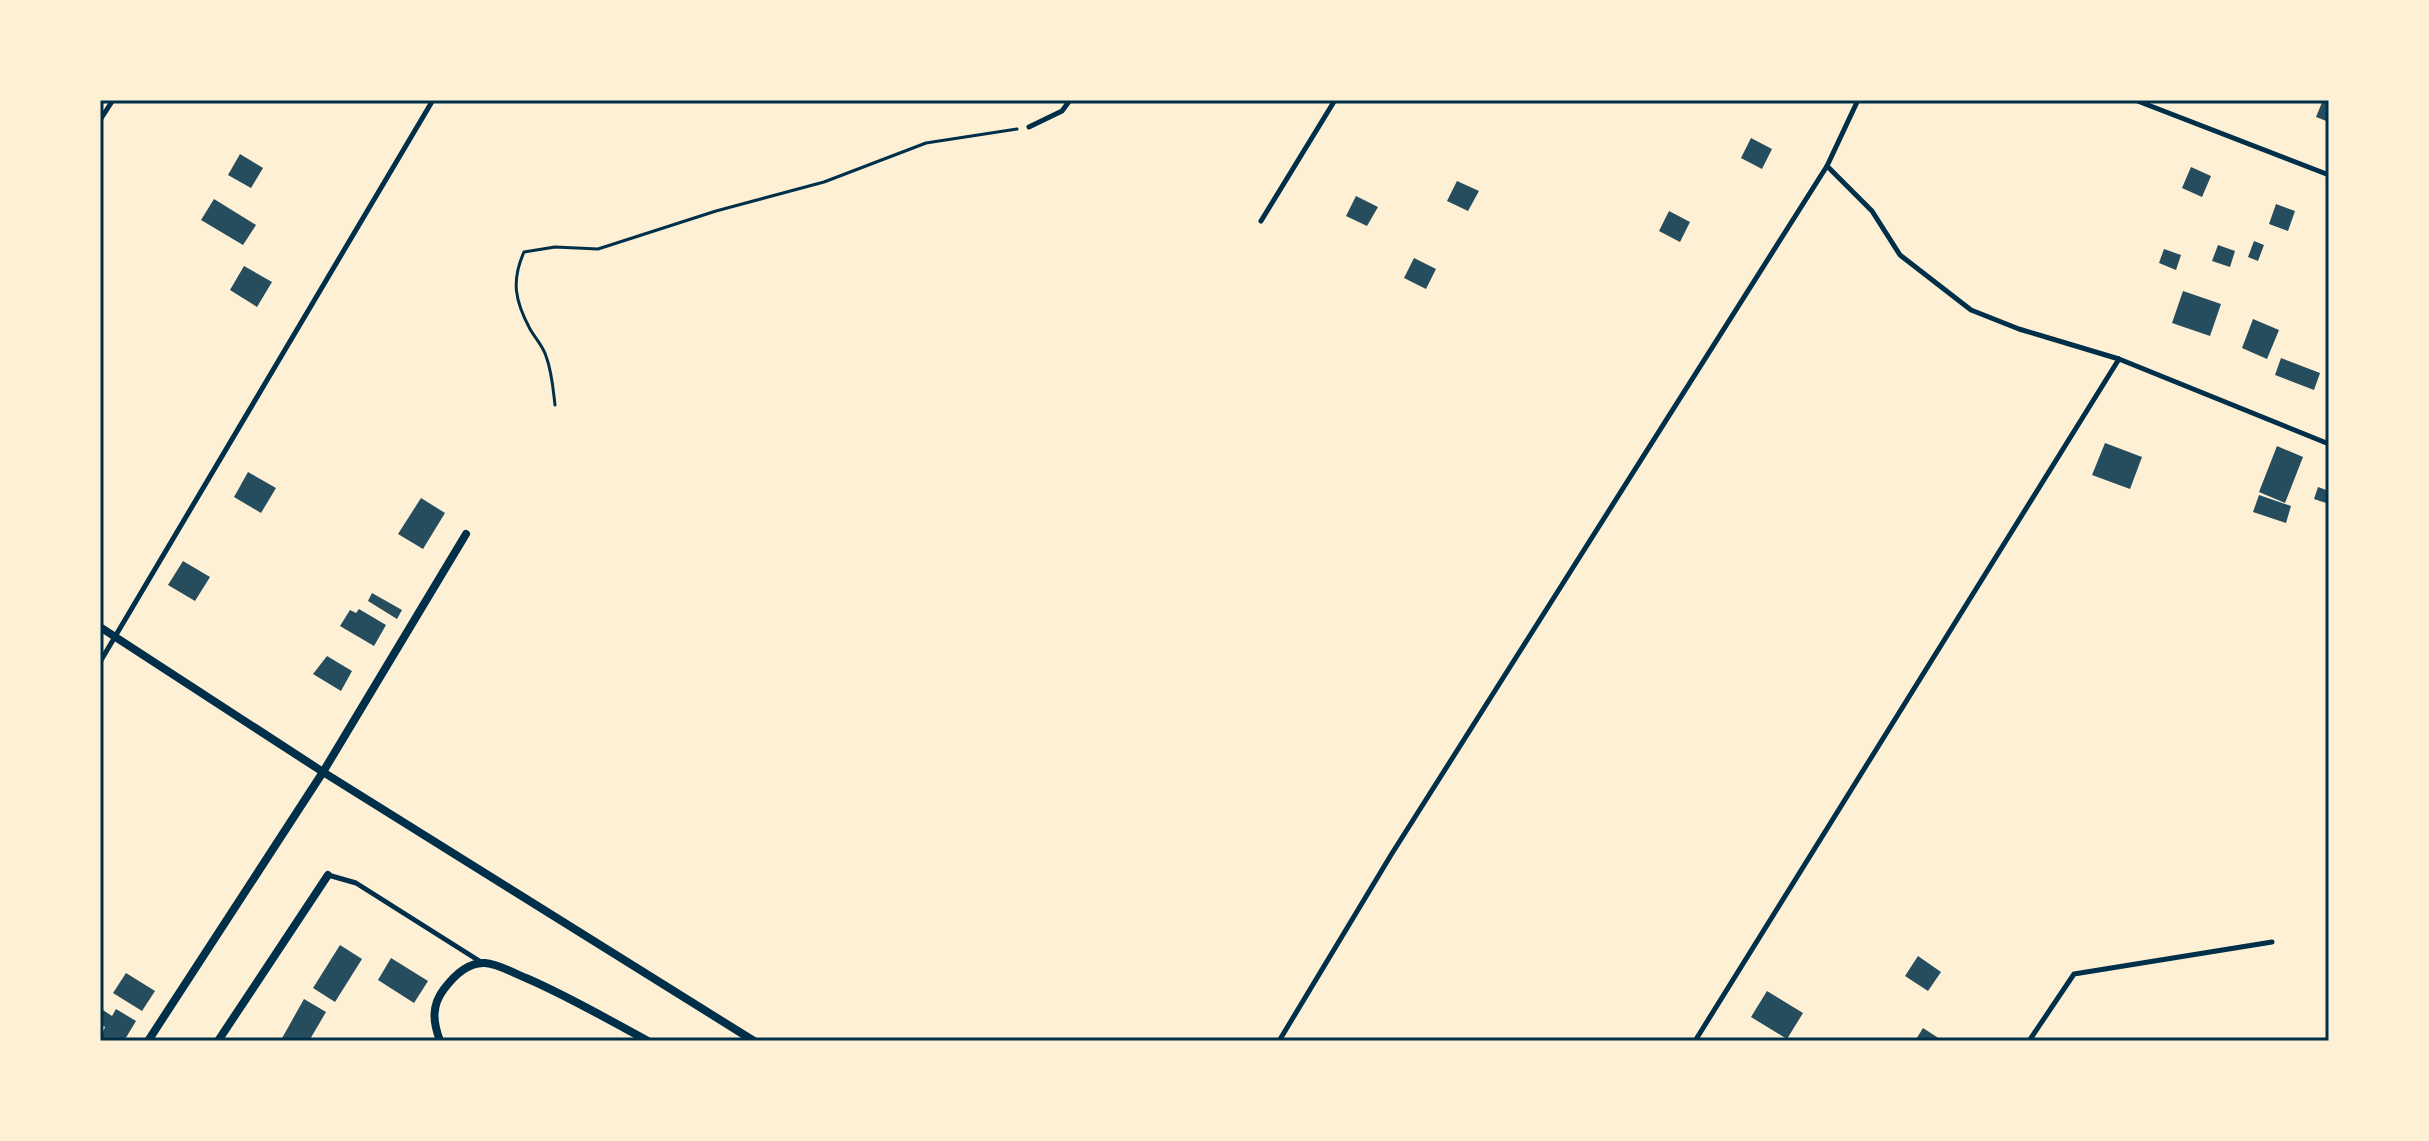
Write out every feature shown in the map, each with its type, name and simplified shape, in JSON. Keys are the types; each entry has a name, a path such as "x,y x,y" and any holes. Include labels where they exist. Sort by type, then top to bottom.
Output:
{"street":[{"path":"148,1041 323,772 466,534"},
{"path":"100,627 323,772 754,1041"},
{"path":"218,1041 328,875"},
{"path":"440,1041 433,1022 439,996 451,980 466,968 482,963 498,966 561,994 648,1041"}],"lane":[{"path":"100,120 113,100"},
{"path":"100,662 433,100"},
{"path":"1029,127 1062,111 1070,100"},
{"path":"1261,221 1335,100"},
{"path":"1279,1041 1400,841 1827,166 1858,100"},
{"path":"2135,100 2329,175"},
{"path":"1827,166 1872,211 1900,255 1971,310 2019,329 2119,359 2329,444"},
{"path":"1695,1041 2119,359"},
{"path":"328,875 356,883 482,963"},
{"path":"2029,1041 2074,974 2272,942"}],"path":[{"path":"555,405 546,355 516,298 516,270 524,252 555,247 598,249 716,211 824,182 926,143 1029,127"}],"building":[{"path":"2323,100 2329,100 2329,122 2316,117"},
{"path":"1751,138 1772,149 1762,169 1741,158"},
{"path":"240,154 263,168 251,188 228,175"},
{"path":"2191,167 2211,176 2202,197 2182,188"},
{"path":"1457,181 1479,191 1468,211 1447,201"},
{"path":"1356,196 1378,207 1367,226 1346,216"},
{"path":"214,199 256,225 243,245 201,220"},
{"path":"2276,204 2295,211 2288,231 2269,224"},
{"path":"1669,211 1690,222 1680,242 1659,231"},
{"path":"2254,241 2264,245 2258,261 2248,257"},
{"path":"2218,245 2235,251 2230,267 2212,261"},
{"path":"2164,249 2181,255 2176,270 2159,263"},
{"path":"1414,258 1436,269 1426,289 1404,278"},
{"path":"244,266 272,282 257,307 230,290"},
{"path":"2183,291 2221,304 2210,336 2172,323"},
{"path":"2253,319 2279,330 2267,359 2242,348"},
{"path":"2281,358 2320,373 2314,390 2275,375"},
{"path":"2105,443 2142,457 2130,489 2092,475"},
{"path":"2277,446 2303,457 2285,503 2259,492"},
{"path":"248,472 276,488 261,513 234,497"},
{"path":"2318,487 2329,491 2329,504 2314,499"},
{"path":"2259,495 2291,506 2286,523 2253,512"},
{"path":"421,498 445,513 423,549 398,534"},
{"path":"183,561 210,577 195,601 168,585"},
{"path":"372,593 402,610 397,619 368,601"},
{"path":"359,609 386,625 374,646 340,626 350,610 356,613"},
{"path":"327,656 352,671 341,691 313,674"},
{"path":"340,945 362,959 335,1002 313,988"},
{"path":"1918,956 1941,972 1928,991 1905,976"},
{"path":"391,958 428,981 414,1003 378,980"},
{"path":"126,973 155,991 142,1011 113,993"},
{"path":"1767,991 1803,1013 1787,1039 1751,1017"},
{"path":"304,999 326,1012 309,1041 281,1040"},
{"path":"100,1008 112,1016 116,1009 136,1021 124,1041 100,1039 105,1027 100,1023"},
{"path":"1923,1028 1943,1041 1915,1041"}]}
